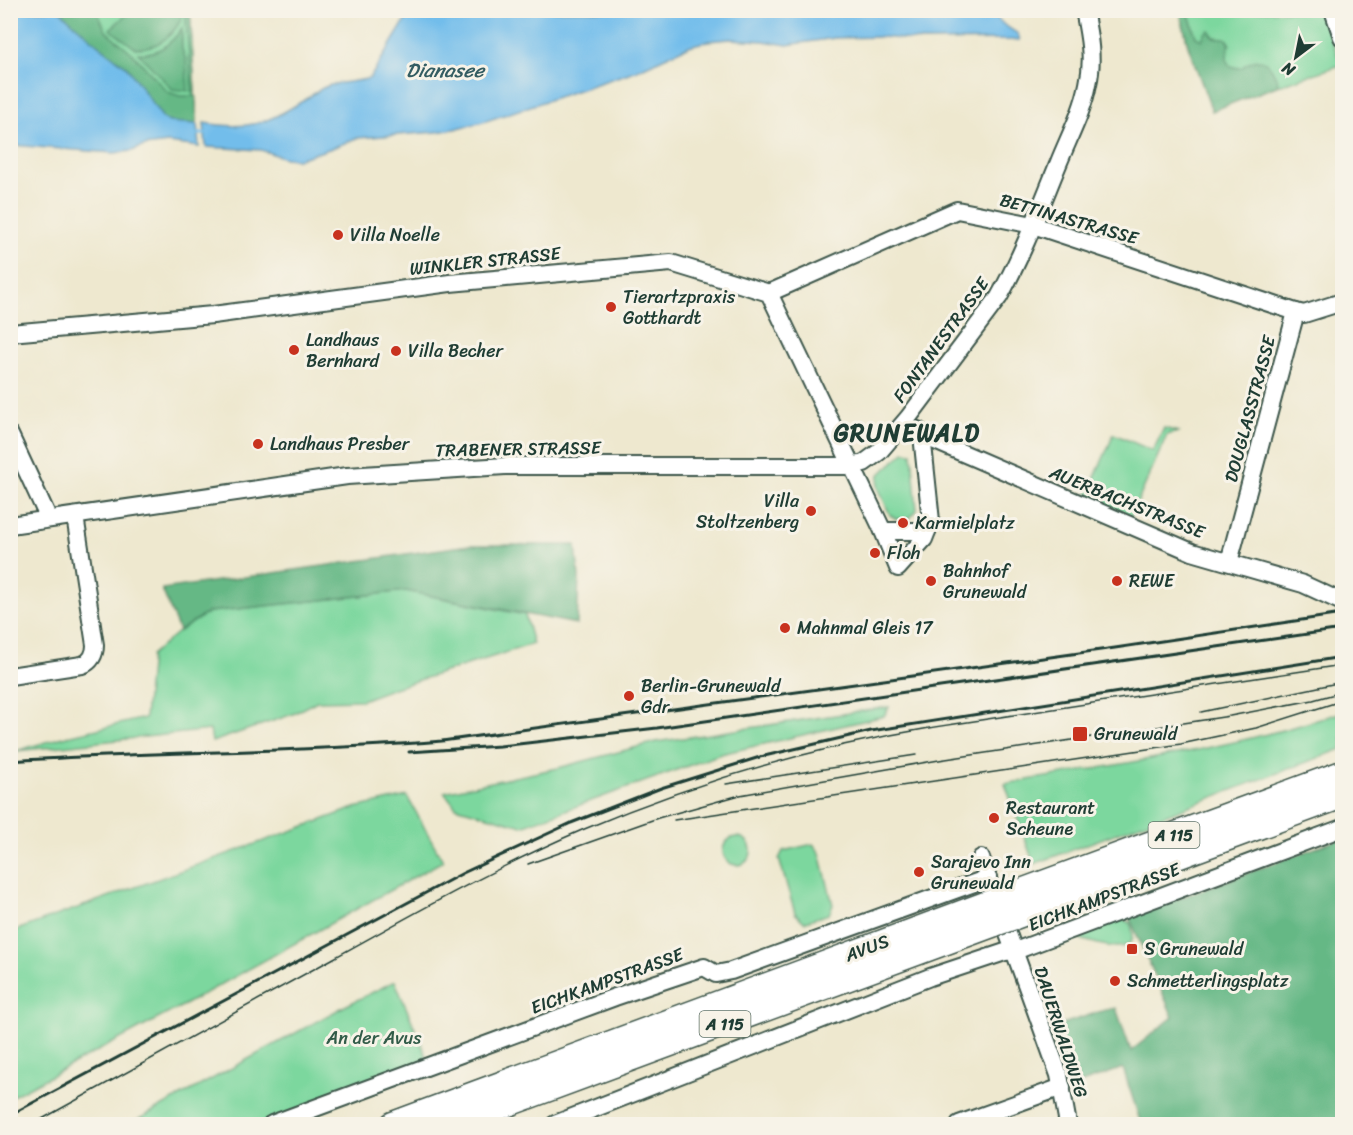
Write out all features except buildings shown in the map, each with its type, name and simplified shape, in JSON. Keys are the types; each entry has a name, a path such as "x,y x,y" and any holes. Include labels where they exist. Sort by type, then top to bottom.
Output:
{"highway":[{"name":"AVUS","path":"454,1125 998,906 1342,773"},
{"name":"AVUS","path":"393,1125 998,906 1342,796"}],"street":[{"name":"FONTANESTRASSE","path":"851,466 872,459 908,418 999,297 1033,225 1089,83 1090,41 1084,10"},
{"path":"1333,10 1342,37"},
{"name":"BETTINASTRASSE","path":"770,293 957,210 1033,225 1296,312"},
{"name":"WINKLER STRASSE","path":"10,333 213,315 450,283 671,263 770,293"},
{"path":"770,293 883,531 898,568 924,539 931,521 922,435"},
{"path":"1296,312 1304,314 1342,303"},
{"name":"DOUGLASSTRASSE","path":"1229,562 1296,312"},
{"name":"AUERBACHSTRASSE","path":"908,418 922,435 1130,527 1192,552 1303,584 1342,602"},
{"path":"10,435 49,519"},
{"name":"TRABENER STRASSE","path":"10,525 370,474 505,466 851,466"},
{"path":"10,676 82,665 89,661 94,652 75,516"},
{"path":"883,531 927,531"},
{"name":"EICHKAMPSTRASSE","path":"555,1125 930,977 1005,952 1015,951 1342,828"},
{"name":"EICHKAMPSTRASSE","path":"981,858 1015,951"},
{"name":"EICHKAMPSTRASSE","path":"272,1125 615,997 704,967 716,975 998,906"},
{"name":"DAUERWALDWEG","path":"1015,951 1062,1087 1068,1125"},
{"path":"959,1125 1062,1087"}],"green space":[{"path":"59,11 190,11 197,124"},
{"path":"59,11 97,11 106,31 131,52 168,92 180,96 196,96 197,124 169,122 162,117 127,67"},
{"path":"131,11 181,11 181,20 162,41 150,47 135,48 110,29"},
{"path":"185,11 190,11 195,92 192,92"},
{"path":"1180,11 1321,11 1341,65 1267,89 1212,111 1188,45"},
{"path":"1180,11 1188,11 1196,37 1202,40 1204,34 1209,30 1214,37 1225,38 1230,43 1227,60 1230,66 1241,68 1255,60 1261,60 1269,65 1279,85 1212,111 1188,45"},
{"path":"182,28 182,49 186,60 188,91 172,89 138,53 158,50 173,39"},
{"path":"1164,428 1178,432 1167,435 1131,517 1086,497 1114,434 1153,451"},
{"path":"904,452 912,453 917,510 909,519 896,519 890,515 878,487 879,475"},
{"path":"469,545 576,545 579,577 577,624 406,591 209,612 179,631 162,589"},
{"path":"406,591 525,615 533,644 362,700 317,701 293,714 212,742 210,730 16,751 63,737 145,718 151,655 179,631 209,612"},
{"path":"889,707 884,716 721,754 522,826 456,807 444,792 558,768 656,742"},
{"path":"1342,712 1342,749 1034,864 1005,784 1217,746"},
{"path":"407,796 443,861 184,1005 11,1097 11,932 355,808"},
{"path":"737,837 747,841 751,851 747,861 737,865 727,861 723,851 727,841"},
{"path":"1342,838 1342,1124 1141,1124 1123,1068 1068,1088 1050,1028 1116,1008 1131,1051 1173,1017 1129,917"},
{"path":"813,844 820,853 833,905 829,914 804,922 795,913 779,859 783,851"},
{"path":"1122,918 1130,923 1133,935 1130,943 1124,946 1114,947 1074,937"},
{"name":"An der Avus","path":"395,981 429,1062 260,1124 130,1124 343,1007"}],"water":[{"path":"59,10 127,67 162,117 169,122 197,124 199,147 168,143 114,153 11,145 11,11"},
{"name":"Dianasee","path":"989,10 1003,24 1018,34 1020,40 922,41 882,37 835,38 787,45 730,39 708,41 689,46 635,71 483,122 454,129 357,138 298,159 285,158 261,150 206,147 204,123 232,126 255,124 277,116 325,87 370,78 408,16 416,11"}],"waterway":[{"path":"198,134 205,134"}],"tram line":[{"path":"33,1124 487,875 582,830 668,796 756,768 890,735 1342,665"},
{"path":"1201,712 1342,682"},
{"path":"528,864 658,818 740,795 939,760 1230,716 1342,692"},
{"path":"674,820 1181,744 1256,728 1341,701"},
{"path":"726,784 916,755"}],"railway":[{"path":"10,761 334,748 442,741 1115,648 1342,614"},
{"path":"409,752 500,746 657,728 1342,629"},
{"path":"10,1115 463,873 571,823 661,788 760,757 871,731 1342,657"}],"place":[{"name":"Villa Noelle","path":"338,235"},
{"name":"Tierartzpraxis Gotthardt","path":"611,307"},
{"name":"Landhaus Bernhard","path":"294,350"},
{"name":"Villa Becher","path":"396,351"},
{"name":"Landhaus Presber","path":"258,444"},
{"name":"Villa Stoltzenberg","path":"811,511"},
{"name":"Karmielplatz","path":"903,523"},
{"name":"Floh","path":"875,553"},
{"name":"Bahnhof Grunewald","path":"931,581"},
{"name":"REWE","path":"1117,581"},
{"name":"Mahnmal Gleis 17","path":"785,628"},
{"name":"Berlin-Grunewald Gdr","path":"629,696"},
{"name":"Grunewald","path":"1080,734"},
{"name":"Restaurant Scheune","path":"994,818"},
{"name":"Sarajevo Inn Grunewald","path":"919,872"},
{"name":"S Grunewald","path":"1132,949"},
{"name":"Schmetterlingsplatz","path":"1115,981"}],"district":[{"name":"GRUNEWALD","path":"907,433"}]}
